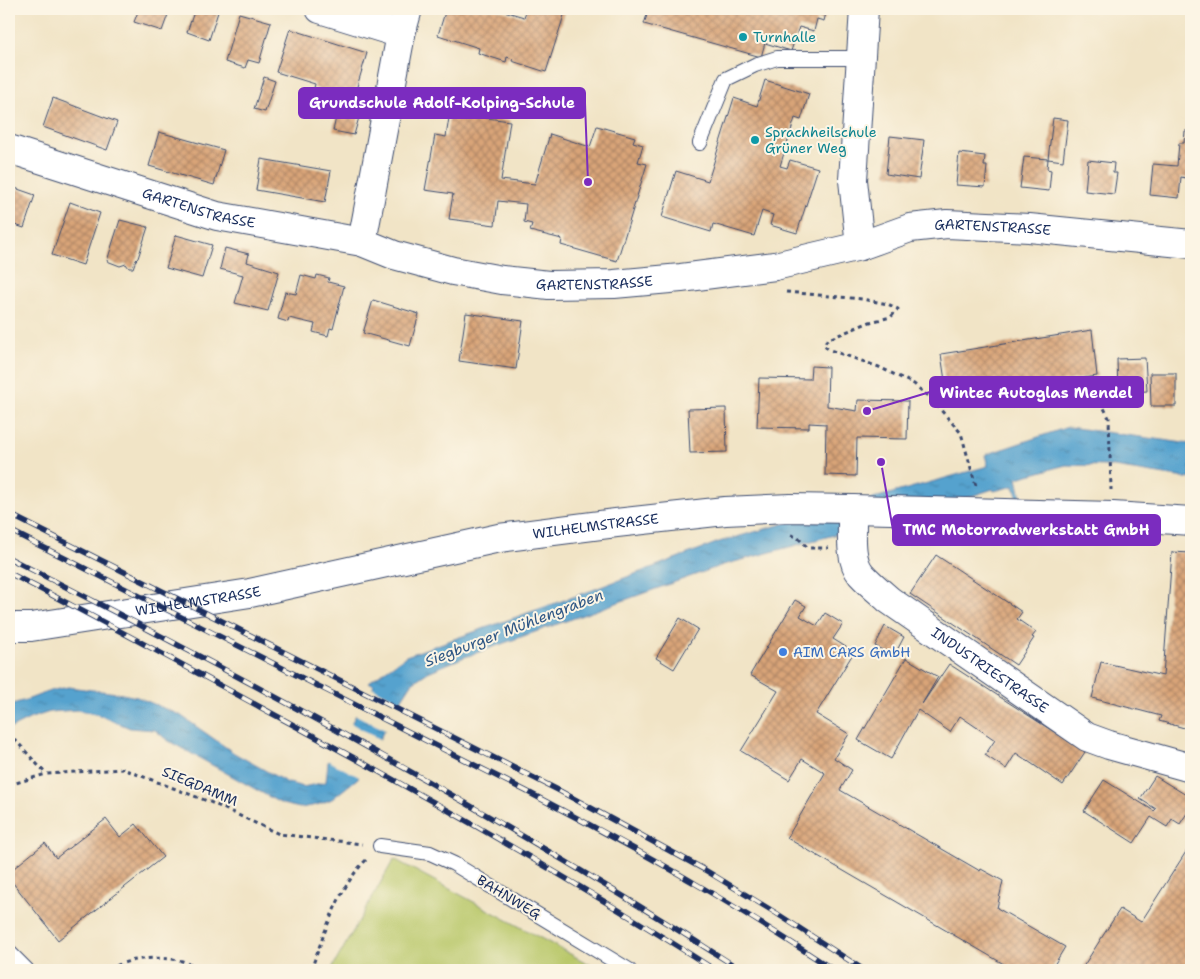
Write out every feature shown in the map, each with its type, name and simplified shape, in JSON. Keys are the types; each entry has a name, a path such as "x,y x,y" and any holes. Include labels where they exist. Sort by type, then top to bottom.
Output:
{"street":[{"path":"320,9 405,21 362,242"},
{"path":"860,246 853,180 864,9"},
{"name":"GARTENSTRASSE","path":"9,149 217,216 362,242 394,255 453,271 502,280 549,285 614,284 775,266 860,246 910,228 947,224 1029,228 1191,244"},
{"name":"WILHELMSTRASSE","path":"9,628 31,627 250,593 499,538 725,511 790,508 852,509 1114,516 1191,521"},
{"name":"INDUSTRIESTRASSE","path":"852,509 855,564 860,573 889,600 1087,737 1191,768"}],"lane":[{"path":"700,143 726,79 754,65 777,58 860,58"},
{"name":"BAHNWEG","path":"380,846 430,853 454,864 629,970"},
{"path":"9,952 27,970"}],"path":[{"path":"775,266 781,291 862,299 898,308 891,317 870,322 831,338 826,341 824,346 830,350 879,367 914,384 931,399 961,433 976,486"},
{"path":"1097,394 1109,418 1111,486"},
{"path":"788,534 797,537 808,548 853,548"},
{"path":"9,733 46,774"},
{"name":"SIEGDAMM","path":"9,785 46,774 123,769 210,802 279,834 380,846"},
{"path":"311,970 330,918 358,867 380,846"},
{"path":"110,970 116,966 146,958 182,961 200,970"}],"green space":[{"path":"394,859 600,970 331,970"}],"water":[{"name":"Siegburger Mühlengraben","path":"1068,427 1191,444 1191,479 1108,466 1066,465 1017,478 1021,497 1017,496 1014,486 994,491 993,489 941,506 723,565 462,658 428,672 412,683 358,778 332,799 317,805 300,808 282,804 167,740 155,730 130,728 99,715 77,710 50,712 31,718 9,729 9,705 50,691 68,687 117,693 137,697 180,715 234,753 286,782 303,787 326,782 328,762 374,685 369,682 406,656 590,591 719,542 988,466 985,455"}],"pier":[{"path":"370,686 402,703 387,731 354,714"},
{"path":"349,722 382,741 361,778 327,760"}],"building":[{"path":"139,9 170,9 162,31 134,22"},
{"path":"195,9 219,9 209,40 187,32"},
{"path":"446,9 497,9 524,17 527,9 566,9 546,72 512,61 513,59 507,57 506,62 478,53 479,48 438,35"},
{"name":"Turnhalle","path":"649,9 827,9 824,21 817,19 814,31 799,27 791,51 765,43 761,57 644,24"},
{"path":"997,9 997,11 974,10"},
{"path":"239,13 271,22 259,63 248,60 245,68 225,62"},
{"path":"290,29 367,53 353,100 314,88 315,84 276,72"},
{"path":"264,77 275,81 265,112 254,109"},
{"name":"Sprachheilschule Grüner Weg","path":"765,80 809,94 801,120 795,118 780,166 787,168 790,160 818,168 797,233 770,225 773,215 762,211 754,236 713,224 711,232 662,217 676,171 708,181 734,98 757,106"},
{"path":"9,85 14,87 9,101"},
{"path":"53,98 117,122 107,150 43,127"},
{"path":"344,99 363,103 354,135 333,131 338,108 342,108"},
{"path":"451,105 465,108 464,115 510,121 501,180 535,184 550,134 590,147 597,126 635,137 633,142 643,145 638,162 647,164 617,261 561,245 562,239 530,231 532,224 524,222 526,204 498,201 495,225 449,219 453,194 425,190 435,135 446,137"},
{"path":"1053,118 1068,120 1063,161 1048,159"},
{"path":"1185,131 1191,131 1191,179 1181,177 1179,198 1150,195 1153,164 1177,166 1179,143 1184,143"},
{"path":"159,132 224,150 214,185 149,166"},
{"path":"890,136 924,140 919,179 886,174"},
{"path":"959,153 985,156 984,166 987,166 985,187 956,185"},
{"path":"1024,157 1048,159 1047,169 1051,170 1049,191 1020,188"},
{"path":"261,159 331,171 325,202 256,190"},
{"path":"1088,160 1114,163 1113,173 1117,173 1114,194 1085,191"},
{"path":"9,186 35,195 24,228 9,223"},
{"path":"70,202 100,213 83,265 52,255"},
{"path":"120,220 148,227 133,268 129,268 126,264 120,266 107,261"},
{"path":"176,235 212,245 202,278 166,268"},
{"path":"225,248 249,254 247,262 279,272 268,311 235,303 243,275 220,269"},
{"path":"301,275 316,279 317,275 329,278 328,282 344,286 333,329 330,328 328,336 313,332 315,324 289,318 288,322 278,319 285,292 296,294"},
{"path":"373,300 419,314 410,346 363,333"},
{"path":"466,313 523,321 516,369 459,361"},
{"path":"1092,330 1097,376 948,401 941,354"},
{"path":"1145,358 1147,391 1118,393 1117,359"},
{"path":"811,366 828,367 827,406 857,411 858,400 908,401 907,439 857,438 856,476 825,475 826,424 809,423 809,428 757,427 759,378 810,379"},
{"path":"1150,373 1176,373 1176,406 1151,406"},
{"path":"726,408 727,452 690,453 688,409"},
{"path":"1172,552 1191,553 1191,726 1188,729 1159,721 1161,716 1092,698 1101,662 1163,676"},
{"path":"936,555 1022,612 1017,619 1036,632 1016,665 910,594"},
{"path":"795,600 806,606 800,616 817,626 825,613 843,624 833,639 854,652 816,714 849,734 834,758 852,770 840,790 980,871 981,869 1003,881 997,908 1065,947 1051,970 1014,970 787,838 825,773 802,759 789,780 741,751 778,691 750,675"},
{"path":"680,618 698,629 674,669 656,658"},
{"path":"885,626 904,637 894,656 875,646"},
{"path":"906,658 938,677 922,704 949,664 1085,752 1063,785 1016,753 1006,769 985,755 995,740 960,716 950,732 918,710 891,759 858,740"},
{"path":"1155,776 1191,798 1191,807 1180,824 1172,819 1167,827 1151,817 1134,843 1084,811 1104,780 1154,811 1156,809 1140,799"},
{"path":"106,819 120,837 136,824 163,857 58,940 9,878 9,872 45,843 56,858"},
{"path":"1191,844 1191,963 1186,970 1081,970 1120,909 1141,922"}],"railway":[{"path":"9,514 558,790 705,870 864,970"},
{"path":"9,530 590,825 714,894 834,970"},
{"path":"9,558 196,654 381,755 563,860 741,970"},
{"path":"9,573 135,639 433,802 547,867 715,970"}],"place":[{"name":"Turnhalle","path":"743,37"},
{"name":"Sprachheilschule Grüner Weg","path":"755,140"},
{"name":"Grundschule Adolf-Kolping-Schule","path":"588,182"},
{"name":"Wintec Autoglas Mendel","path":"867,411"},
{"name":"TMC Motorradwerkstatt GmbH","path":"881,462"},
{"name":"AIM CARS GmbH","path":"783,652"}]}
